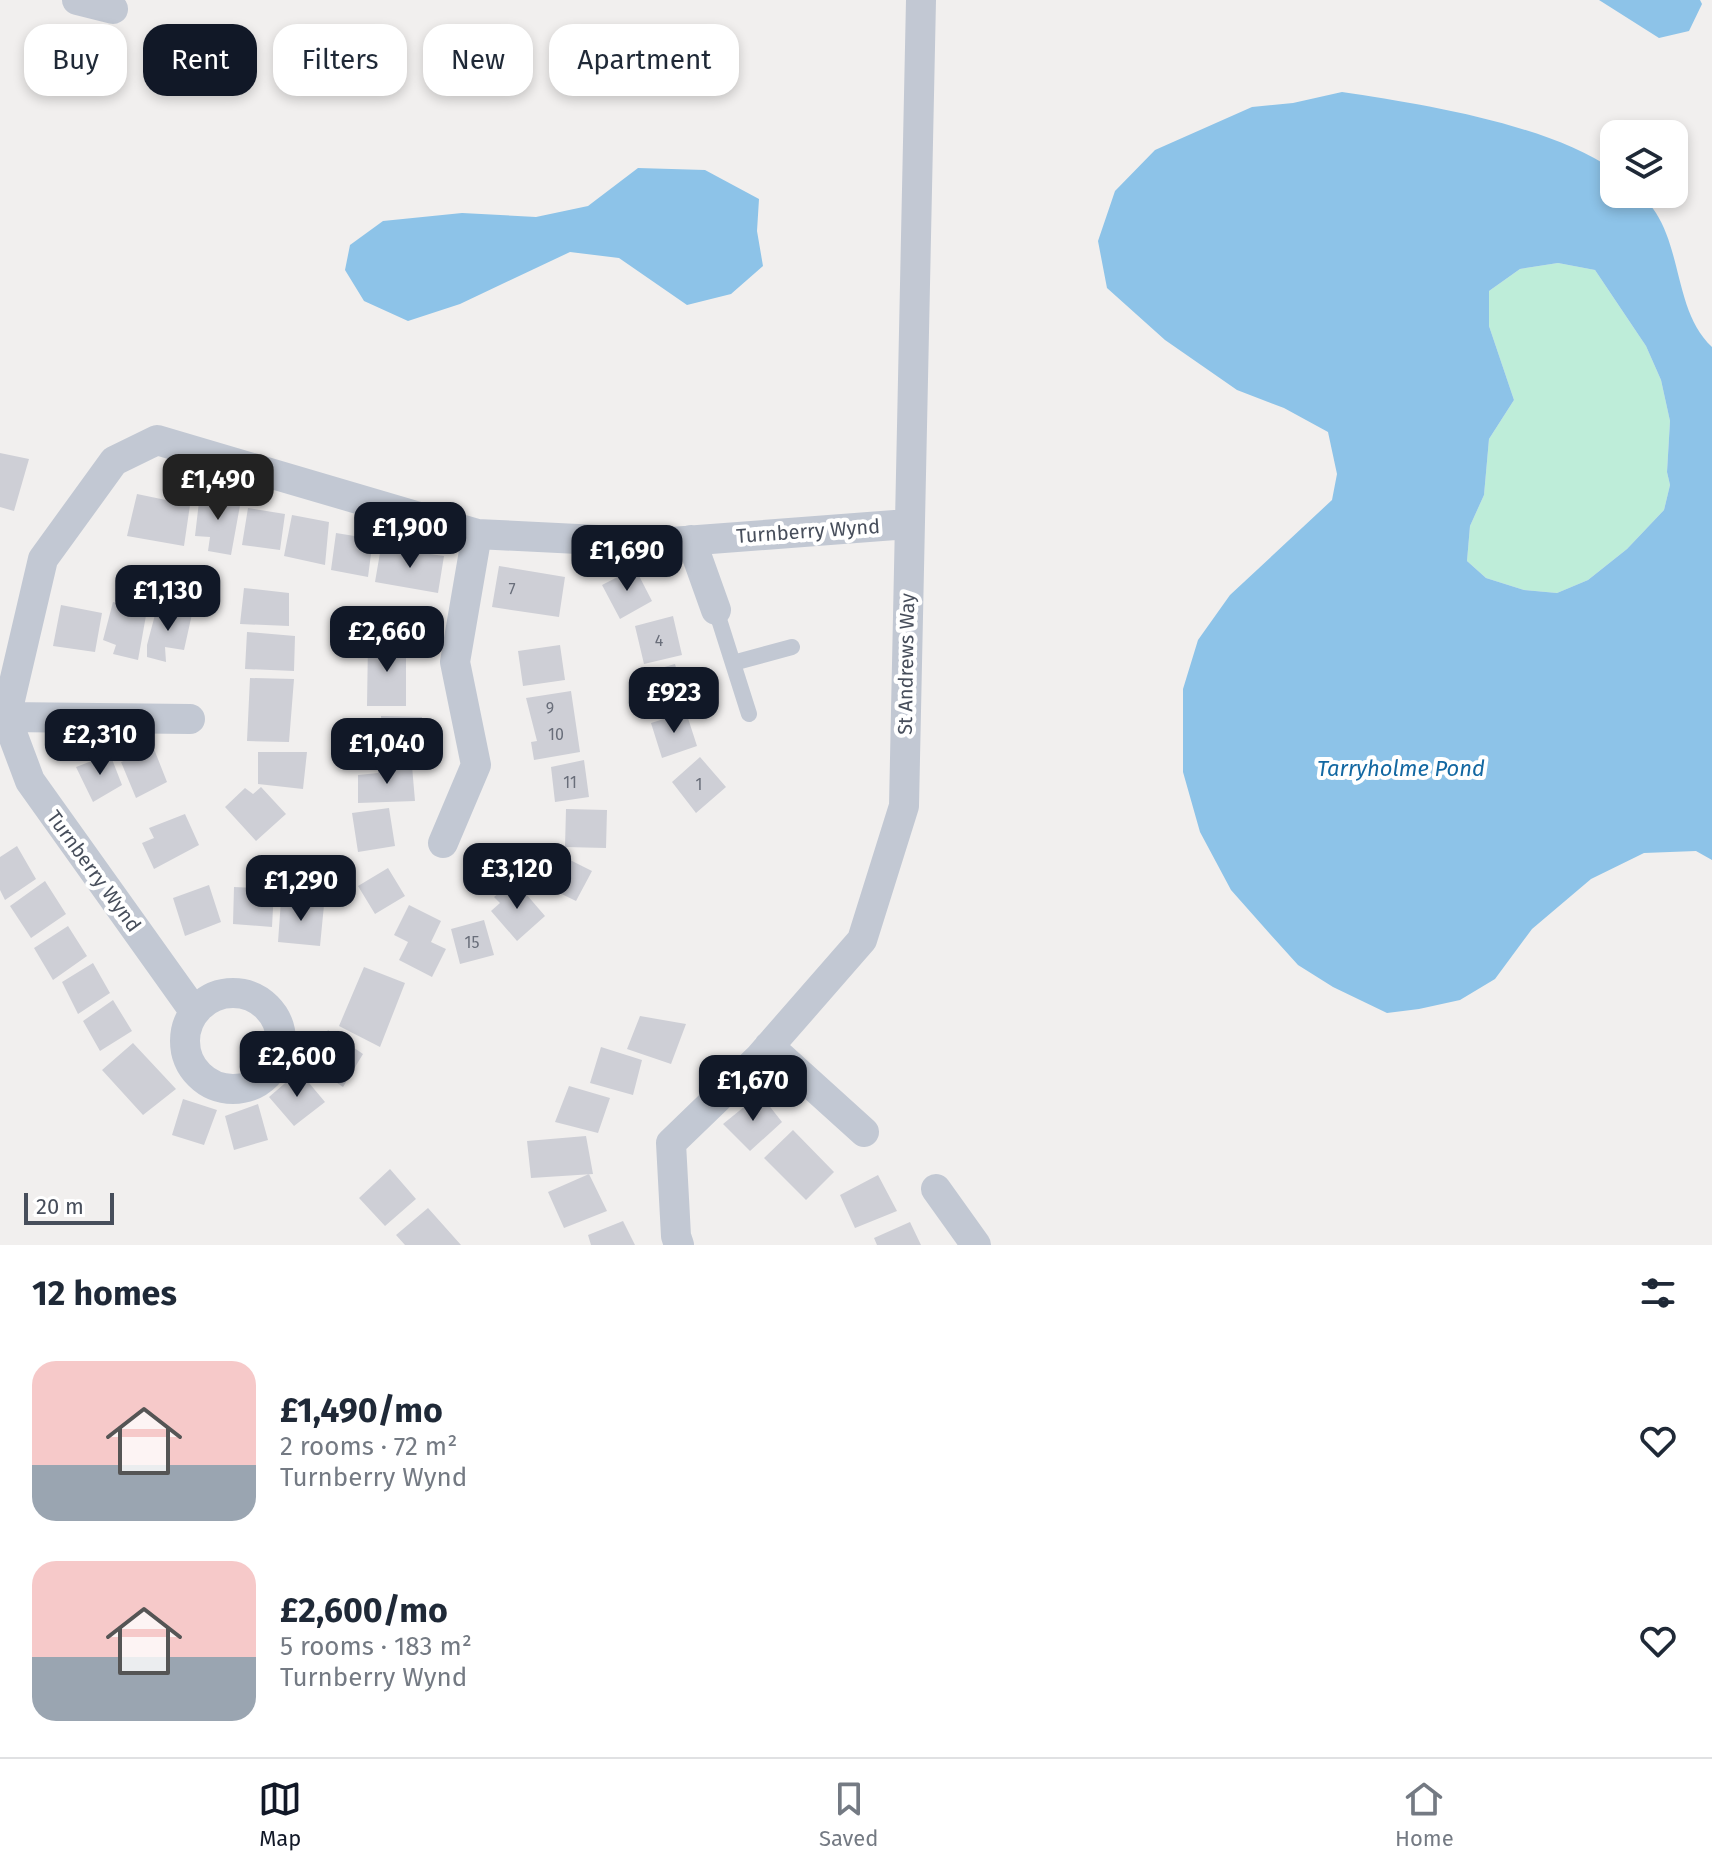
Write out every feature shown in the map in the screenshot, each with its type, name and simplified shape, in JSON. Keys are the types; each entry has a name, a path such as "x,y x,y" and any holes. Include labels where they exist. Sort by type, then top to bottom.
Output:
{"street":[{"path":"77,0 113,9"},
{"name":"St Andrews Way","path":"679,1245 671,1143 769,1046 862,940 904,806 921,0"},
{"name":"Turnberry Wynd","path":"194,1011 30,781 6,717 43,559 114,461 157,440 477,534 658,543 908,524"},
{"path":"443,843 476,765 455,662 477,534"},
{"path":"691,540 716,610"},
{"path":"6,717 190,719"},
{"path":"769,1046 864,1132"},
{"path":"936,1189 976,1245"}],"lane":[{"path":"716,610 749,714"},
{"path":"733,663 792,647"}],"green space":[{"path":"1558,263 1595,270 1646,346 1661,380 1670,421 1667,472 1670,485 1664,510 1627,549 1588,580 1557,593 1524,590 1486,578 1467,561 1470,526 1484,495 1489,439 1514,400 1489,326 1489,291 1520,269"}],"water":[{"path":"1599,0 1700,0 1702,4 1689,31 1659,38"},
{"name":"Tarryholme Pond","path":"1342,92 1483,118 1555,140 1586,154 1600,162 1600,208 1652,208 1656,213 1671,246 1692,317 1712,347 1712,860 1696,851 1644,853 1591,879 1532,929 1495,979 1460,1000 1419,1009 1387,1013 1333,987 1298,965 1231,890 1200,832 1183,772 1183,689 1198,640 1230,595 1332,500 1337,474 1328,432 1284,408 1237,390 1165,340 1107,288 1098,241 1115,191 1155,150 1252,107 1293,103","holes":["1558,263 1595,270 1646,346 1661,380 1670,421 1667,472 1670,485 1664,510 1627,549 1588,580 1557,593 1524,590 1486,578 1467,561 1470,526 1484,495 1489,439 1514,400 1489,326 1489,291 1520,269"]},
{"path":"638,168 705,170 759,199 757,231 763,266 731,294 687,305 619,258 570,252 460,304 408,321 364,301 345,270 350,245 383,221 462,213 536,217 588,206"}],"building":[{"path":"0,453 29,459 14,511 0,507"},
{"path":"200,493 241,500 231,555 208,551 210,537 195,536"},
{"path":"137,494 190,505 184,546 127,536"},
{"path":"248,508 285,514 280,550 242,545"},
{"path":"292,515 329,522 325,565 284,556"},
{"path":"336,533 373,539 368,577 331,570"},
{"path":"381,547 444,556 438,593 375,582"},
{"path":"499,566 565,577 559,617 492,607"},
{"path":"635,568 652,601 620,619 602,585"},
{"path":"244,588 289,593 289,626 240,624"},
{"path":"113,602 147,610 138,660 113,654 116,645 103,640"},
{"path":"61,605 102,613 95,652 53,646"},
{"path":"157,607 192,614 184,650 165,647 166,662 147,657"},
{"path":"673,616 682,655 644,664 635,626"},
{"path":"247,632 295,636 294,671 245,669"},
{"path":"368,641 406,641 406,706 367,706"},
{"path":"560,645 565,680 523,686 518,651"},
{"path":"675,664 686,702 651,712 640,674"},
{"path":"250,678 294,679 289,742 247,741"},
{"path":"571,691 580,752 534,760 531,742 537,741 526,698"},
{"path":"686,712 697,746 662,758 651,723"},
{"path":"381,716 422,717 420,758 382,757"},
{"path":"154,749 167,782 136,798 121,762"},
{"path":"258,752 307,752 303,789 258,784"},
{"path":"110,754 122,785 93,802 76,767"},
{"path":"700,757 726,787 696,813 672,782"},
{"path":"584,760 589,797 555,802 551,767"},
{"path":"412,766 415,801 358,803 358,775 378,773 379,767"},
{"path":"261,787 286,814 256,841 225,807 245,788 253,794"},
{"path":"389,808 395,846 358,852 352,813"},
{"path":"566,809 607,810 606,848 565,847"},
{"path":"185,814 199,845 154,869 142,843 154,838 149,828"},
{"path":"17,846 36,879 5,900 0,890 0,857"},
{"path":"556,853 592,871 576,901 537,882"},
{"path":"388,868 405,896 375,914 358,886"},
{"path":"514,880 545,916 517,941 491,911 500,903 494,897"},
{"path":"45,881 66,914 31,938 10,906"},
{"path":"209,885 221,922 185,936 173,898"},
{"path":"234,887 274,889 272,927 233,924"},
{"path":"281,900 324,905 320,946 278,942"},
{"path":"409,905 441,921 431,942 446,949 432,977 399,960 408,942 394,935"},
{"path":"484,920 494,955 460,964 451,929"},
{"path":"68,926 87,956 53,980 34,948"},
{"path":"93,963 110,993 78,1014 62,982"},
{"path":"364,967 405,983 380,1047 339,1026"},
{"path":"113,1000 132,1031 100,1051 83,1021"},
{"path":"640,1016 686,1024 671,1064 627,1049"},
{"path":"328,1030 363,1054 343,1087 308,1063"},
{"path":"133,1043 176,1089 143,1115 102,1070"},
{"path":"601,1047 642,1060 633,1095 590,1083"},
{"path":"299,1071 325,1102 294,1126 269,1097"},
{"path":"569,1086 610,1098 598,1133 555,1122"},
{"path":"760,1094 782,1122 750,1151 723,1124"},
{"path":"183,1099 217,1110 204,1145 172,1135"},
{"path":"258,1104 268,1140 234,1150 225,1116"},
{"path":"793,1130 834,1172 806,1200 764,1158"},
{"path":"586,1136 593,1174 531,1178 527,1141"},
{"path":"390,1169 416,1199 385,1226 359,1198"},
{"path":"589,1174 607,1211 564,1228 548,1192"},
{"path":"878,1175 897,1211 855,1228 840,1195"},
{"path":"428,1208 461,1245 405,1245 396,1235"},
{"path":"623,1221 635,1245 591,1245 588,1235"},
{"path":"910,1222 921,1245 877,1245 874,1238"}]}
